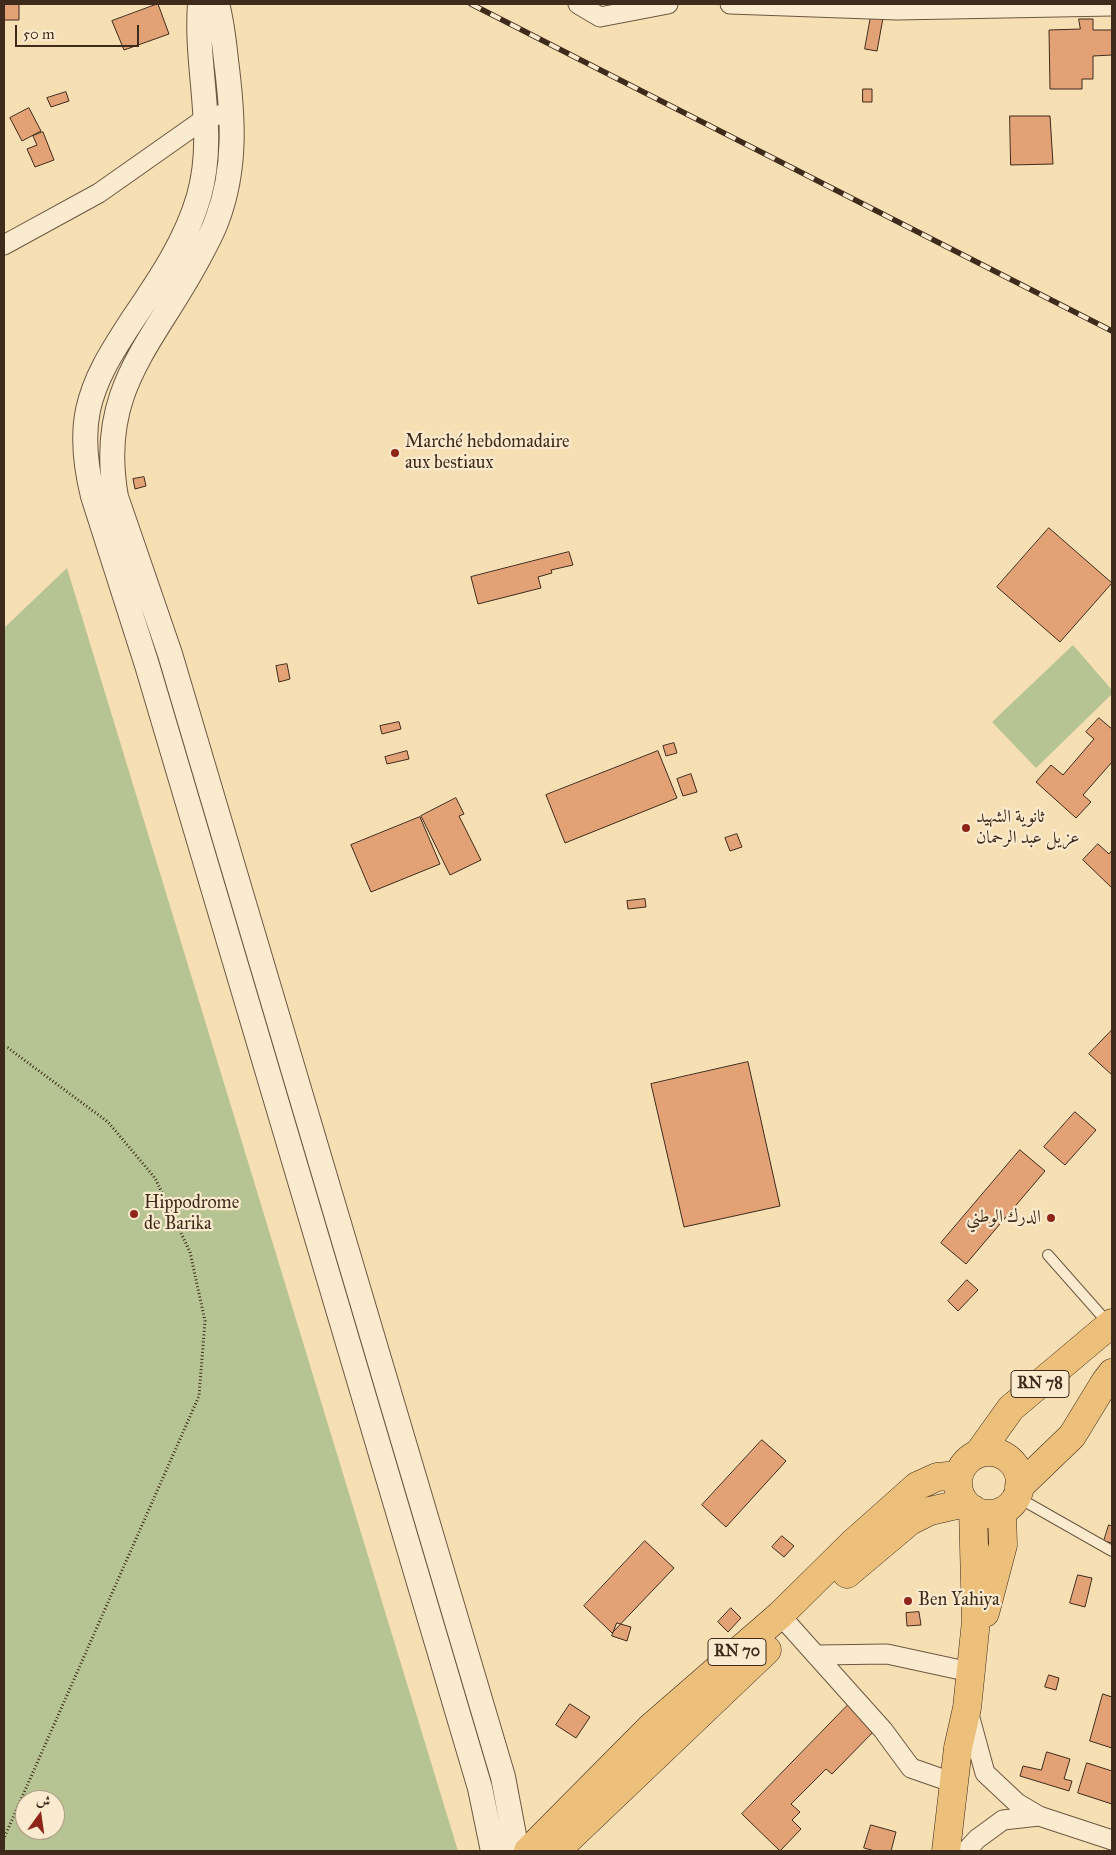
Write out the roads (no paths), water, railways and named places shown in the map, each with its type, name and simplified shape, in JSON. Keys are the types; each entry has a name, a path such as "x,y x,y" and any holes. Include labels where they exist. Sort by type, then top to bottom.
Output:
{"main road":[{"name":"RN 78","path":"978,1454 1012,1408 1111,1324"},
{"name":"RN 78","path":"1013,1498 1072,1436 1112,1373"},
{"path":"970,1672 1019,1476 1015,1467 1008,1459 999,1454 988,1452 978,1454 963,1466 959,1475 958,1485 960,1494 969,1506 982,1513 992,1514 1013,1498"},
{"name":"RN 70","path":"556,1851 786,1620 853,1543 917,1486 937,1477 959,1475"},
{"path":"946,1851 958,1748 967,1708 976,1621 969,1506"},
{"name":"RN 70","path":"528,1851 650,1728 910,1521 930,1511 969,1506"}],"street":[{"path":"200,4 199,30 207,117 207,156 202,185 194,214 177,249 113,350 102,369 94,389 85,431 87,475 92,496 148,665 480,1788 492,1851"},
{"path":"217,4 232,113 232,158 224,201 216,222 185,283 134,365 126,382 115,419 112,448 112,478 116,496 170,654 503,1777 517,1851"},
{"path":"578,4 600,17 668,4"},
{"path":"730,4 897,10 1112,6"},
{"path":"4,245 99,193 207,117 232,113"},
{"path":"786,1620 882,1730 911,1768 954,1783"},
{"path":"818,1655 887,1654 970,1672"},
{"path":"967,1708 985,1773 1017,1803 1039,1816 1112,1840"},
{"path":"966,1851 977,1839 1003,1820 1039,1816"}],"lane":[{"path":"1048,1255 1111,1324"},
{"path":"1013,1498 1112,1551"}],"railway":[{"path":"471,4 1112,331"}],"place":[{"name":"Marché hebdomadaire aux bestiaux","path":"395,453"},
{"name":"ثانوية الشهيد عزيل عبد الرحمان","path":"966,828"},
{"name":"Hippodrome de Barika","path":"134,1214"},
{"name":"الدرك الوطني","path":"1051,1218"},
{"name":"Ben Yahiya","path":"908,1601"}]}
